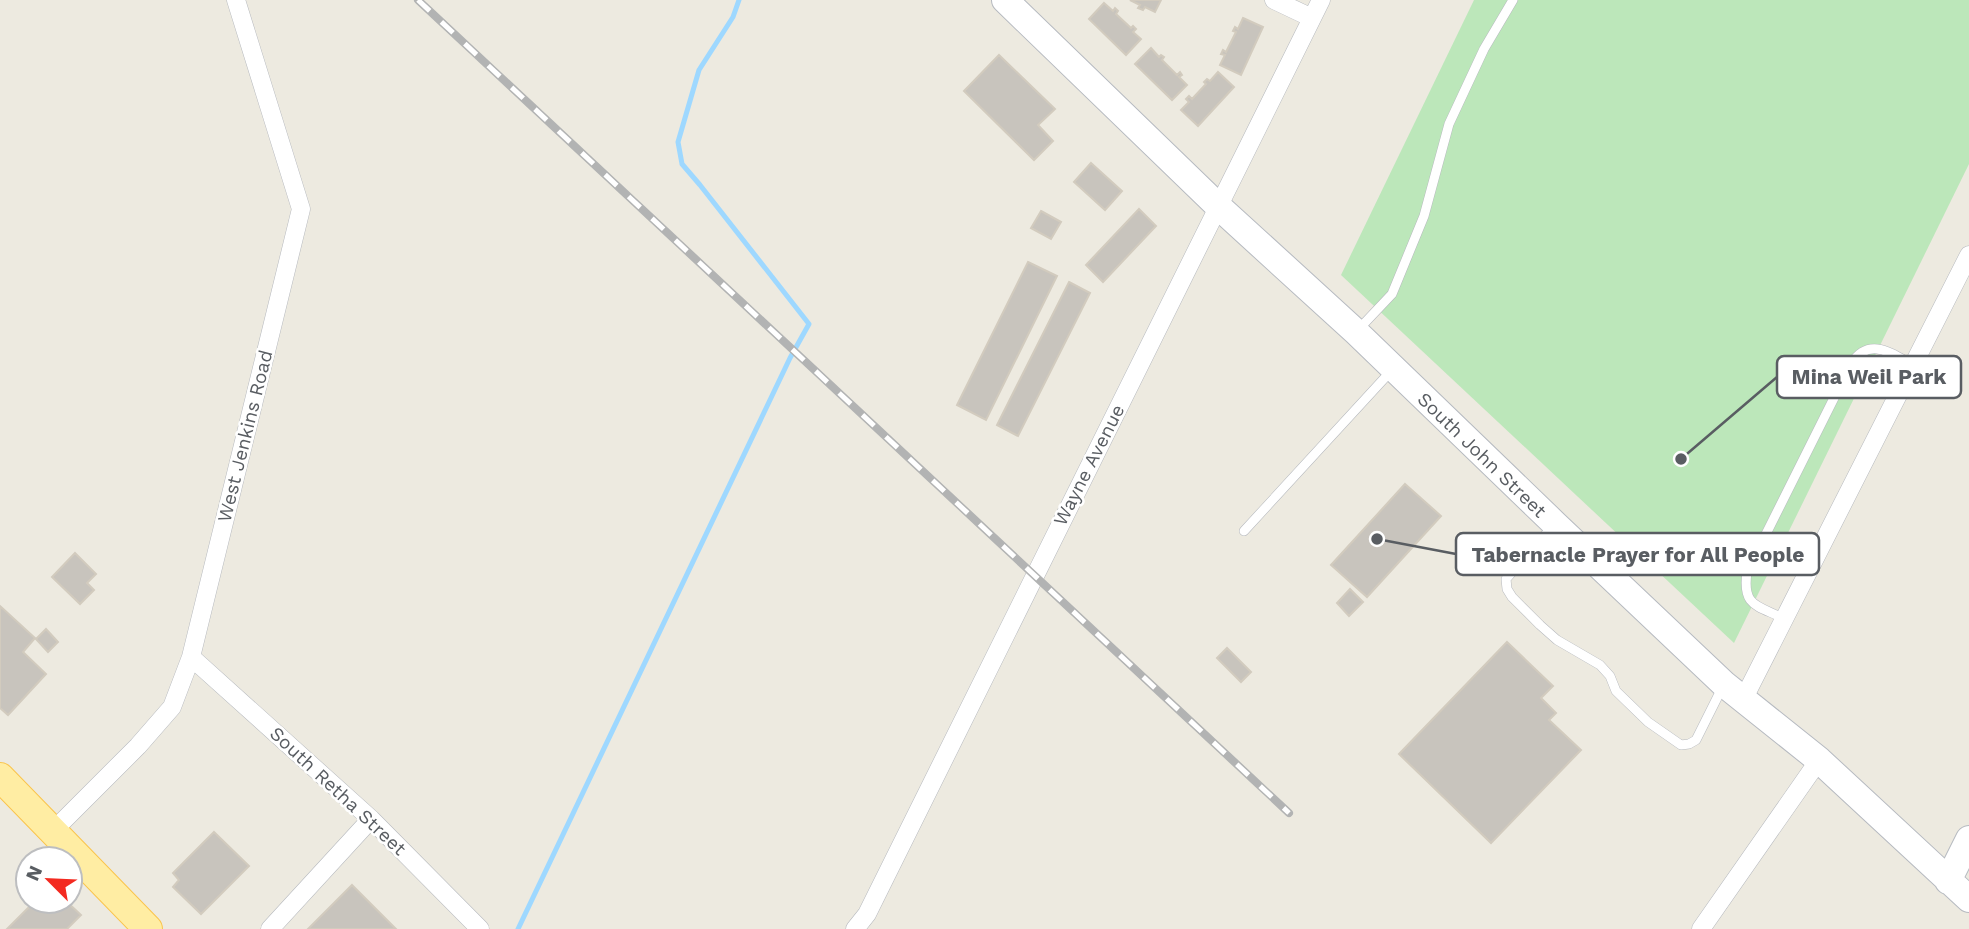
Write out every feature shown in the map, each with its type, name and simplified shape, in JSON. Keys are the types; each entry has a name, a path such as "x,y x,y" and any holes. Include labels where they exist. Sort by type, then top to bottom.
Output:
{"main road":[{"path":"0,777 148,929"}],"street":[{"name":"West Jenkins Road","path":"53,831 138,746 172,707 191,657 302,209 236,0"},
{"name":"South John Street","path":"1005,0 1219,207 1356,332 1734,692 1819,760 1969,899"},
{"path":"1274,0 1312,19"},
{"name":"Wayne Avenue","path":"855,929 867,914 1321,0"},
{"path":"1734,692 1785,619 1969,255"},
{"name":"South Retha Street","path":"191,657 371,820 480,929"},
{"path":"1701,929 1819,760"},
{"path":"270,929 371,820"},
{"path":"1948,881 1969,839"}],"lane":[{"path":"1356,332 1392,294 1424,216 1449,124 1483,49 1513,0"},
{"path":"1785,619 1749,600 1745,593 1747,572 1851,364 1864,350 1874,348 1885,350 1913,365"},
{"path":"1244,531 1394,369"},
{"path":"1555,524 1506,579 1507,589 1512,597 1540,625 1556,640 1600,665 1610,676 1616,691 1648,722 1681,745 1696,740 1734,692"}],"green space":[{"path":"1474,0 1969,0 1969,164 1734,643 1341,275"}],"building":[{"path":"1130,0 1161,0 1155,12 1145,7 1143,10 1138,8 1140,5"},
{"path":"1104,3 1113,11 1115,8 1118,11 1116,14 1131,28 1133,26 1136,29 1133,32 1141,39 1126,55 1089,19"},
{"path":"1243,18 1263,27 1241,75 1220,65 1225,55 1221,54 1223,50 1226,52 1236,32 1233,31 1235,27 1238,29"},
{"path":"1151,48 1159,57 1164,57 1162,60 1177,75 1180,72 1182,75 1179,77 1187,85 1172,100 1135,64"},
{"path":"999,55 1055,109 1038,125 1053,141 1034,160 964,91"},
{"path":"1218,72 1234,87 1198,126 1181,110 1189,102 1186,99 1189,96 1192,99 1206,84 1204,82 1207,79 1210,81"},
{"path":"1091,163 1122,191 1105,210 1074,182"},
{"path":"1139,209 1156,226 1103,282 1086,265"},
{"path":"1041,211 1061,222 1051,239 1031,228"},
{"path":"1028,262 1057,276 986,420 957,405"},
{"path":"1069,282 1090,293 1018,436 997,425"},
{"path":"1405,484 1441,516 1367,597 1331,565"},
{"path":"75,553 96,574 87,583 94,590 80,604 52,577"},
{"path":"1350,589 1363,602 1349,616 1337,603"},
{"path":"0,606 35,638 23,652 46,674 8,715 0,708"},
{"path":"46,629 58,642 48,652 36,639"},
{"path":"1507,642 1553,686 1541,698 1556,713 1549,720 1581,750 1491,843 1399,754"},
{"path":"1227,648 1251,672 1241,682 1217,658"},
{"path":"214,832 249,866 201,914 173,887 179,880 173,873"},
{"path":"352,885 396,929 308,929"},
{"path":"21,915 81,915 67,929 7,929"}],"waterway":[{"path":"518,929 790,358 809,324 682,164 678,142 699,70 733,17 739,0"}],"railway":[{"path":"418,0 1289,813"}],"place":[{"name":"Mina Weil Park","path":"1681,459"},
{"name":"Tabernacle Prayer for All People","path":"1377,539"}]}
